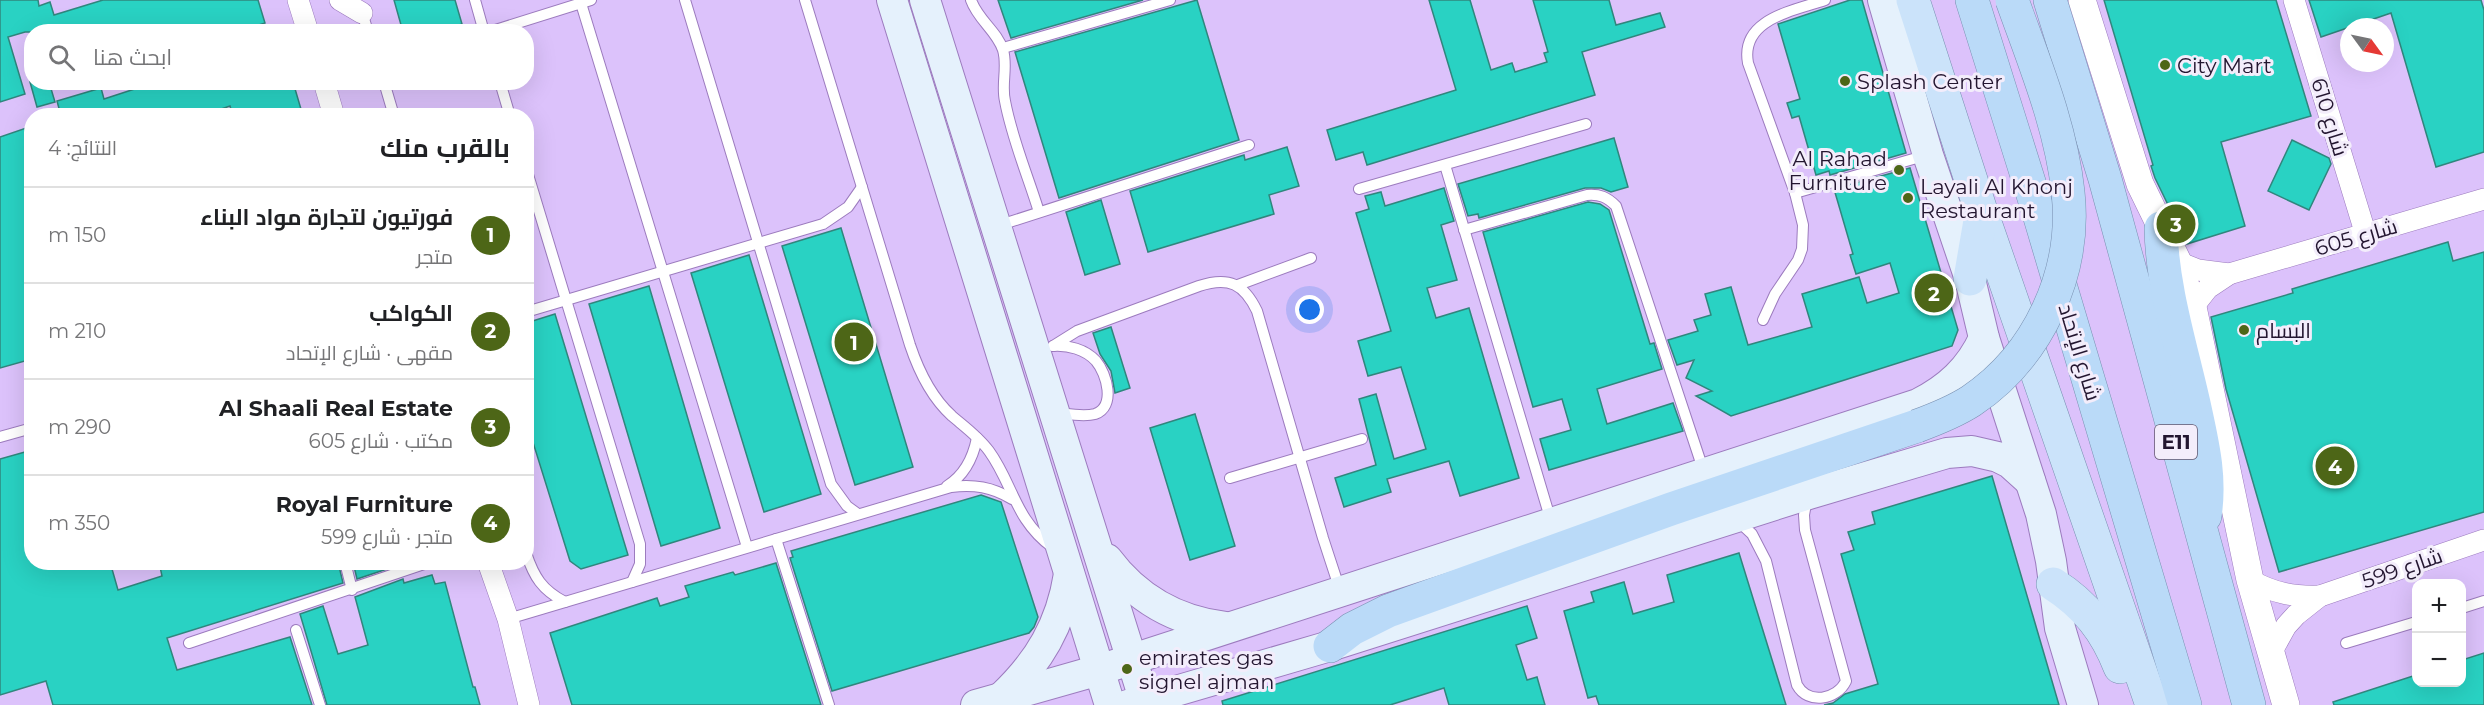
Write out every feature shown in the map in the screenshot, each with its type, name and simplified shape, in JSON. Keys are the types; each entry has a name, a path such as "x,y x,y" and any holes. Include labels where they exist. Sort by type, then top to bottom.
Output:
{"highway":[{"name":"شارع الإتحاد","path":"1972,0 2039,214 2185,705"},
{"path":"1330,646 1352,629 1388,611 1671,509 1917,426 1970,402 1987,390 2018,359 2047,312 2059,283 2065,259 2069,218 2064,166 2047,99 2012,0"},
{"name":"E11","path":"2050,0 2105,179 2249,705"},
{"path":"2161,228 2166,278 2207,467 2207,502 2201,536"}],"main road":[{"path":"892,0 1110,705"},
{"path":"926,0 996,226 1045,349 1055,413 1132,659 1140,703 1330,646 1809,494 1959,451 1972,451 1998,457 2030,481"},
{"path":"1883,0 1928,154 1970,279 1984,338 2044,526 2060,628 2083,705"},
{"path":"1913,0 1981,211 2152,705"},
{"path":"1970,279 1981,211"},
{"path":"989,701 1132,659 1551,521 1918,404 1941,392 1966,368 1984,338"},
{"path":"1941,392 1955,401 1964,417 1965,435 1959,451"},
{"path":"1097,544 1118,573 1131,586 1160,607 1193,621 1228,627"},
{"path":"989,701 1031,667 1048,641 1061,612 1067,564"},
{"path":"2053,584 2079,602 2100,626 2139,705"},
{"path":"1201,705 1216,688 1235,674"}],"street":[{"path":"298,0 306,24"},
{"path":"340,0 363,15"},
{"path":"2082,0 2140,184 2178,262 2193,307 2250,580 2286,705"},
{"name":"شارع 610","path":"2294,0 2366,235"},
{"path":"326,90 332,108"},
{"name":"شارع 605","path":"2193,307 2208,288 2229,274 2484,199"},
{"name":"شارع 605","path":"2178,262 2208,272 2229,274"},
{"name":"شارع 599","path":"2250,580 2270,590 2291,596 2320,596 2484,540"},
{"path":"491,570 508,620 529,705"},
{"name":"شارع 599","path":"2271,653 2290,621 2320,596"}],"lane":[{"path":"475,0 482,24"},
{"path":"686,0 831,484 847,506 858,514"},
{"path":"805,0 910,345 922,376 940,404 977,438 997,466 1012,499 1034,529 1067,564"},
{"path":"971,0 979,17 993,32 1003,48 1005,102 1039,212"},
{"path":"1003,48 1170,0"},
{"path":"1763,320 1768,306 1792,271 1802,249 1803,225 1795,194 1748,63 1748,44 1758,27 1825,0"},
{"path":"514,24 584,1 662,272 747,548"},
{"path":"387,90 392,108"},
{"path":"502,90 508,108"},
{"path":"1359,189 1586,124"},
{"path":"996,226 1249,144"},
{"path":"1795,194 1928,154"},
{"path":"1445,165 1551,521"},
{"path":"534,310 832,219 848,207 862,187"},
{"path":"534,194 640,544 642,555 632,582"},
{"path":"1464,230 1587,195 1598,194 1608,198 1616,206 1705,473"},
{"path":"1238,285 1311,258"},
{"path":"1045,349 1077,332 1209,283 1228,282 1238,285 1252,301 1257,311 1340,591"},
{"path":"1045,349 1074,348 1096,361 1104,375 1108,395 1105,407 1095,414 1055,413"},
{"path":"0,437 24,430"},
{"path":"939,490 949,485 965,469 971,460 977,438"},
{"path":"1230,478 1362,439"},
{"path":"508,620 939,490 958,486 977,486 1001,492 1012,499"},
{"path":"1734,518 1752,534 1763,554 1797,686 1808,698 1817,699 1843,688 1846,681 1805,530 1804,515 1809,494"},
{"path":"776,539 829,705"},
{"path":"347,570 352,590"},
{"path":"189,643 408,570"},
{"path":"532,570 538,581 554,596 565,602"},
{"path":"2466,607 2484,601"},
{"path":"2346,643 2412,623"},
{"path":"296,630 320,705"}],"building":[{"path":"0,0 38,0 39,6 50,2 54,15 103,0 258,0 265,23 262,24 24,24 24,32 8,37 25,94 0,102"},
{"path":"394,0 455,0 462,24 401,24"},
{"path":"998,0 1143,0 1011,38"},
{"path":"1197,0 1239,140 1059,198 1015,52"},
{"path":"1429,0 1470,0 1491,70 1512,63 1515,72 1547,62 1544,53 1548,52 1533,0 1609,0 1616,25 1660,13 1665,27 1582,52 1595,95 1367,165 1363,152 1336,160 1327,130 1456,90"},
{"name":"Splash Center","path":"1850,0 1862,0 1906,153 1830,175 1829,171 1816,175 1799,116 1792,118 1787,103 1800,99 1778,24"},
{"path":"2104,0 2276,0 2311,116 2221,142 2245,226 2187,244 2177,218 2172,213 2155,178"},
{"path":"2309,0 2481,0 2484,10 2484,152 2436,167 2391,13 2376,18 2340,18 2340,30 2321,37"},
{"path":"32,90 51,90 55,102 37,107"},
{"path":"94,90 102,90 104,99 132,90 295,90 301,108 231,108 230,106 224,108 59,108 57,101"},
{"path":"24,129 24,361 0,368 0,137"},
{"path":"1614,138 1628,187 1611,192 1601,188 1585,188 1479,218 1478,214 1468,216 1458,184"},
{"path":"2292,140 2329,158 2331,164 2309,210 2268,191"},
{"path":"1287,147 1299,186 1269,195 1274,214 1148,252 1130,191 1244,155 1245,160"},
{"path":"1910,168 1958,330 1952,346 1731,416 1696,396 1712,391 1686,378 1694,360 1677,365 1668,340 1698,331 1694,320 1711,315 1705,294 1731,287 1748,345 1812,327 1802,294 1859,277 1867,303 1899,293 1890,263 1856,274 1850,255 1853,254 1834,189"},
{"path":"1444,188 1454,221 1441,225 1457,280 1427,288 1436,318 1469,308 1519,478 1460,496 1449,461 1387,479 1391,492 1344,507 1335,478 1376,465 1359,399 1376,394 1394,459 1426,449 1401,367 1368,376 1358,341 1391,331 1356,213 1369,209 1365,196 1381,192 1385,206"},
{"path":"1101,200 1120,264 1085,275 1066,212"},
{"path":"1588,202 1600,204 1609,210 1650,344 1654,343 1662,369 1597,389 1607,424 1673,403 1683,431 1549,470 1540,439 1571,430 1562,399 1533,407 1483,232"},
{"path":"841,228 913,467 855,485 782,246"},
{"path":"2448,242 2453,261 2484,252 2484,512 2279,572 2226,389 2211,317 2293,293 2292,289"},
{"path":"749,255 821,494 764,512 691,273"},
{"path":"649,286 720,528 661,546 589,304"},
{"path":"555,314 628,555 581,569 570,561 534,446 534,321"},
{"path":"1111,327 1130,388 1115,393 1111,371 1100,354 1093,333"},
{"path":"1195,414 1235,546 1190,560 1150,428"},
{"path":"24,452 24,570 112,570 118,590 162,576 161,570 340,570 343,583 167,638 177,670 290,637 312,705 53,705 46,681 0,695 0,459"},
{"path":"1992,476 2059,705 1824,705 1833,703 1845,694 1878,684 1841,554 1854,550 1848,532 1875,524 1872,512"},
{"path":"981,495 1001,502 1038,617 1034,627 1029,633 832,691 790,558 793,557 791,551"},
{"path":"1739,553 1786,705 1599,705 1596,696 1588,698 1564,611 1594,602 1591,592 1624,582 1633,614 1674,602 1667,575"},
{"path":"776,563 821,705 572,705 550,633 657,598 660,606 689,597 685,586 733,572 735,575"},
{"path":"355,570 384,570 357,579"},
{"path":"432,575 435,584 445,582 473,687 475,687 480,705 327,705 300,614 323,606 338,654 368,645 355,597 403,579 404,583"},
{"path":"1527,606 1537,638 1516,645 1527,680 1537,677 1545,705 1449,705 1444,688 1390,705 1223,705 1222,701"},
{"path":"2484,653 2484,705 2334,705 2333,702 2412,676 2412,687 2466,687 2466,659"}],"place":[{"name":"City Mart","path":"2165,65"},
{"name":"Splash Center","path":"1845,81"},
{"name":"Al Rahad Furniture","path":"1899,170"},
{"name":"Layali Al Khonj Restaurant","path":"1908,198"},
{"name":"Al Shaali Real Estate","path":"2176,224"},
{"name":"الكواكب","path":"1934,293"},
{"name":"البسام","path":"2244,330"},
{"name":"فورتيون لتجارة مواد البناء","path":"854,342"},
{"name":"Royal Furniture","path":"2335,466"},
{"name":"emirates gas signel ajman","path":"1127,669"}]}
